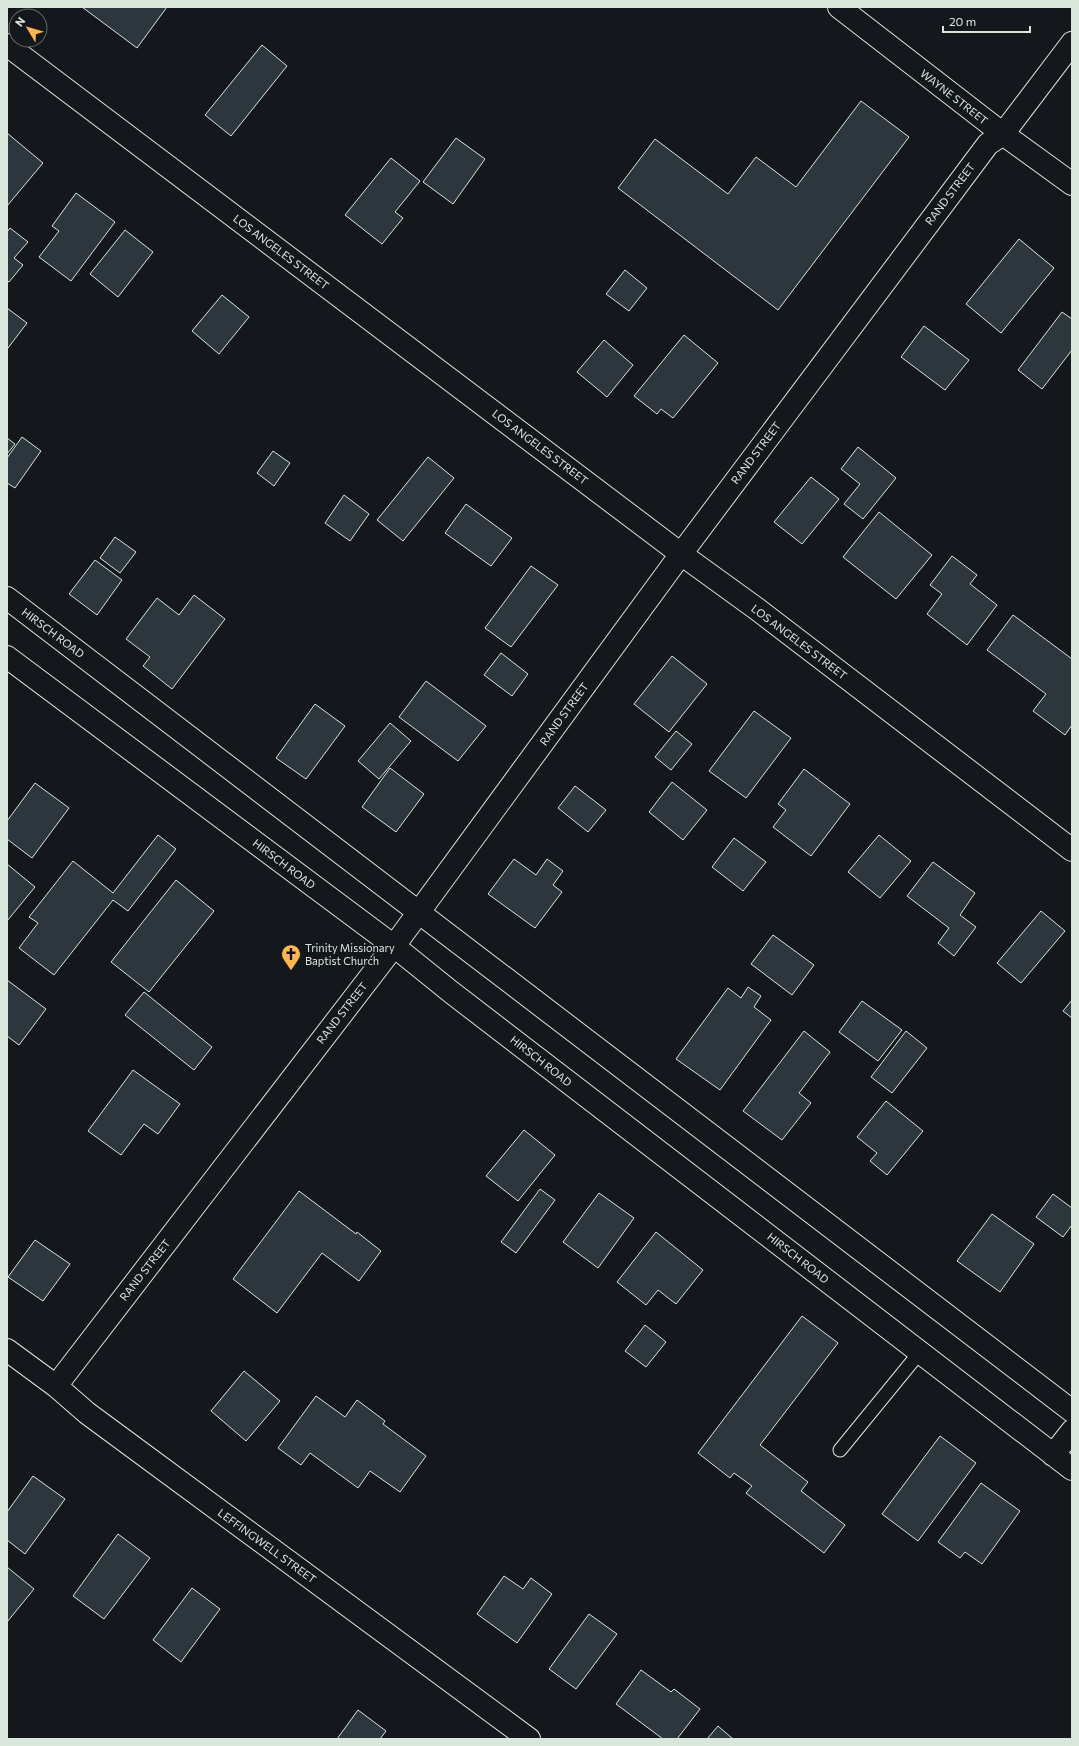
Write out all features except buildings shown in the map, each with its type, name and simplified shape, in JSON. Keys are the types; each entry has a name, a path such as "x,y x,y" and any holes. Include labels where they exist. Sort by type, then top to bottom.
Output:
{"street":[{"name":"WAYNE STREET","path":"839,7 1003,134 1072,184"},
{"name":"RAND STREET","path":"56,1386 394,946 681,554 988,144 1003,134 1072,44"},
{"name":"LOS ANGELES STREET","path":"7,45 681,554 757,609 1072,850"},
{"name":"HIRSCH ROAD","path":"7,598 419,911 1072,1411"},
{"name":"HIRSCH ROAD","path":"7,657 394,946 458,997 1072,1469"},
{"name":"LEFFINGWELL STREET","path":"7,1350 56,1386 87,1413 529,1739"},
{"path":"1053,1455 1072,1431"}],"lane":[{"path":"840,1450 920,1352"}],"place":[{"name":"Trinity Missionary Baptist Church","path":"291,971"}]}
